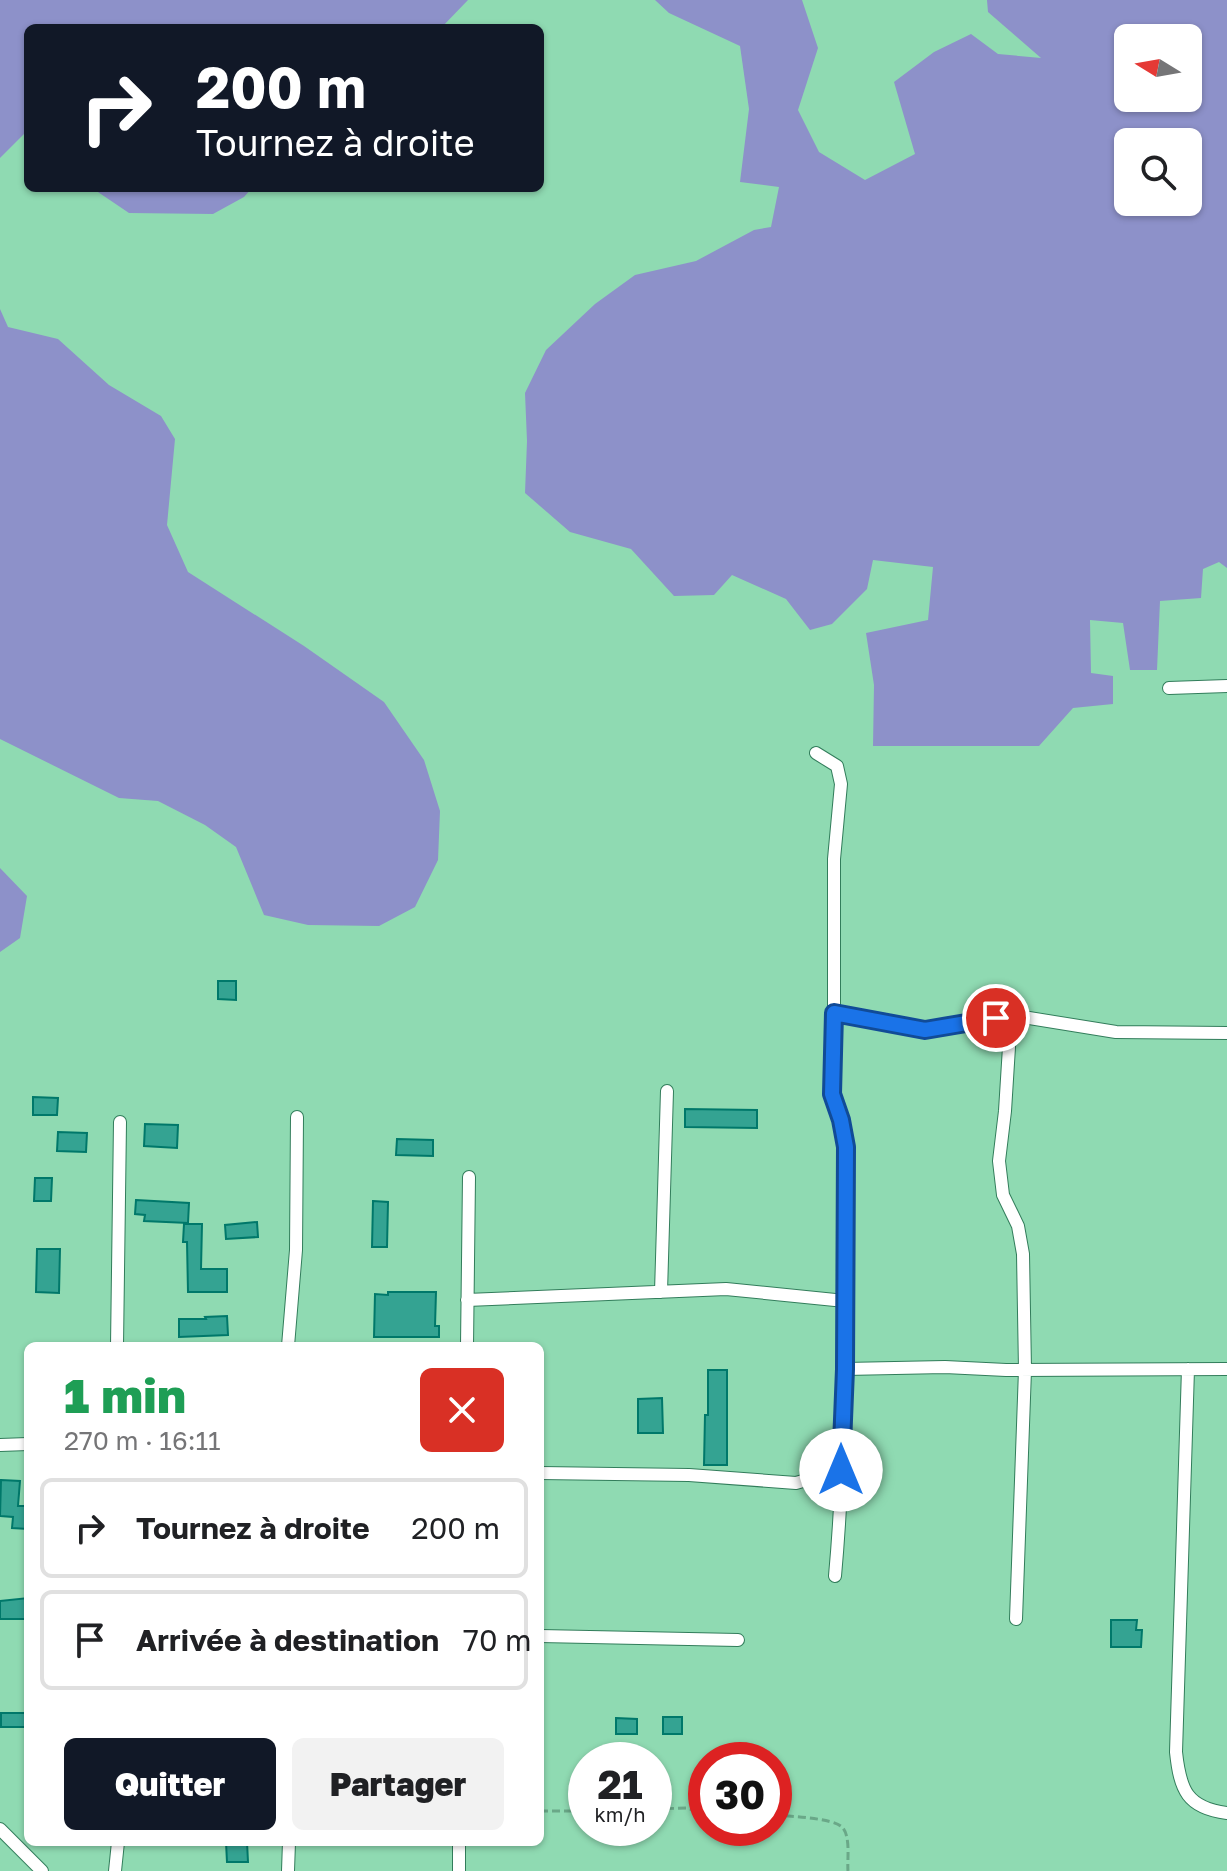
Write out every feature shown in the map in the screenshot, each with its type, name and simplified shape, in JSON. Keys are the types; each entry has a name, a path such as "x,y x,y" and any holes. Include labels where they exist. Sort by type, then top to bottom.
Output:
{"street":[{"path":"1169,688 1227,686"},
{"path":"816,753 837,766 841,784 834,859 832,1094 846,1147 845,1369 842,1504 835,1576"},
{"path":"834,1013 925,1030 1011,1015 1116,1032 1227,1033"},
{"path":"1011,1015 999,1161 1003,1195 1018,1226 1023,1254 1025,1370 1016,1619"},
{"path":"661,1292 667,1091"},
{"path":"288,1342 296,1250 297,1117"},
{"path":"117,1342 120,1122"},
{"path":"467,1342 469,1177"},
{"path":"467,1300 726,1289 845,1301"},
{"path":"845,1369 1227,1369"},
{"path":"1188,1369 1176,1752 1178,1776 1184,1790 1196,1804 1208,1811 1227,1813"},
{"path":"0,1445 24,1444"},
{"path":"544,1473 689,1475 796,1483 841,1470"},
{"path":"544,1636 738,1640"},
{"path":"0,1829 42,1871"},
{"path":"115,1871 118,1846"},
{"path":"288,1871 289,1846"},
{"path":"459,1846 459,1871"}],"path":[{"path":"544,1811 568,1811"},
{"path":"792,1817 842,1827 846,1835 848,1871"}],"shaded area":[{"path":"0,0 468,0 445,24 24,24 24,134 0,158"},
{"path":"655,0 802,0 818,48 798,110 819,152 865,180 915,154 894,82 934,52 971,34 998,54 1041,58 988,12 987,0 1227,0 1227,568 1219,562 1203,569 1201,598 1160,601 1157,670 1130,670 1123,623 1090,620 1091,673 1113,676 1113,704 1073,708 1039,746 873,746 874,685 866,633 928,620 933,567 873,560 867,589 832,624 810,630 786,599 732,575 714,595 674,596 631,549 570,532 525,493 525,393 546,350 595,304 635,275 696,261 754,230 771,227 779,187 740,182 749,109 740,46 669,13"},
{"path":"98,192 248,192 213,214 129,213"},
{"path":"0,309 8,327 58,339 109,385 161,416 175,439 167,525 188,572 304,646 384,702 424,760 440,811 438,860 415,907 379,926 308,925 264,915 236,847 205,825 158,801 119,798 0,739"},
{"path":"0,868 27,896 20,938 0,952"}],"building":[{"path":"218,981 236,981 236,1000 218,999"},
{"path":"33,1097 58,1098 57,1115 33,1115"},
{"path":"685,1109 757,1110 757,1128 685,1127"},
{"path":"145,1124 178,1125 177,1148 144,1146"},
{"path":"58,1132 87,1133 86,1152 57,1151"},
{"path":"397,1139 433,1140 433,1156 396,1155"},
{"path":"35,1178 52,1178 51,1201 34,1201"},
{"path":"136,1200 189,1203 188,1223 144,1221 145,1215 135,1214"},
{"path":"373,1201 388,1202 387,1247 372,1247"},
{"path":"257,1222 258,1237 226,1239 225,1225"},
{"path":"184,1224 202,1224 201,1269 227,1269 227,1292 188,1292"},
{"path":"37,1249 60,1249 59,1293 36,1292"},
{"path":"388,1292 436,1292 435,1326 439,1326 439,1337 374,1337 375,1294 388,1295"},
{"path":"227,1316 228,1335 179,1337 179,1319"},
{"path":"708,1370 727,1370 727,1465 704,1465"},
{"path":"662,1398 663,1433 638,1433 638,1399"},
{"path":"1,1480 20,1481 18,1506 24,1506 24,1529 12,1528 13,1517 0,1516"},
{"path":"24,1598 24,1619 0,1619 0,1601"},
{"path":"1111,1620 1137,1620 1136,1630 1142,1630 1141,1647 1111,1647"},
{"path":"1,1713 24,1713 24,1727 1,1727"},
{"path":"663,1717 682,1717 682,1734 663,1734"},
{"path":"616,1718 637,1719 637,1734 616,1734"},
{"path":"226,1846 247,1846 248,1862 227,1862"}],"route":[{"path":"841,1470 845,1369 846,1147 832,1094 834,1013 925,1030 996,1018"}]}
